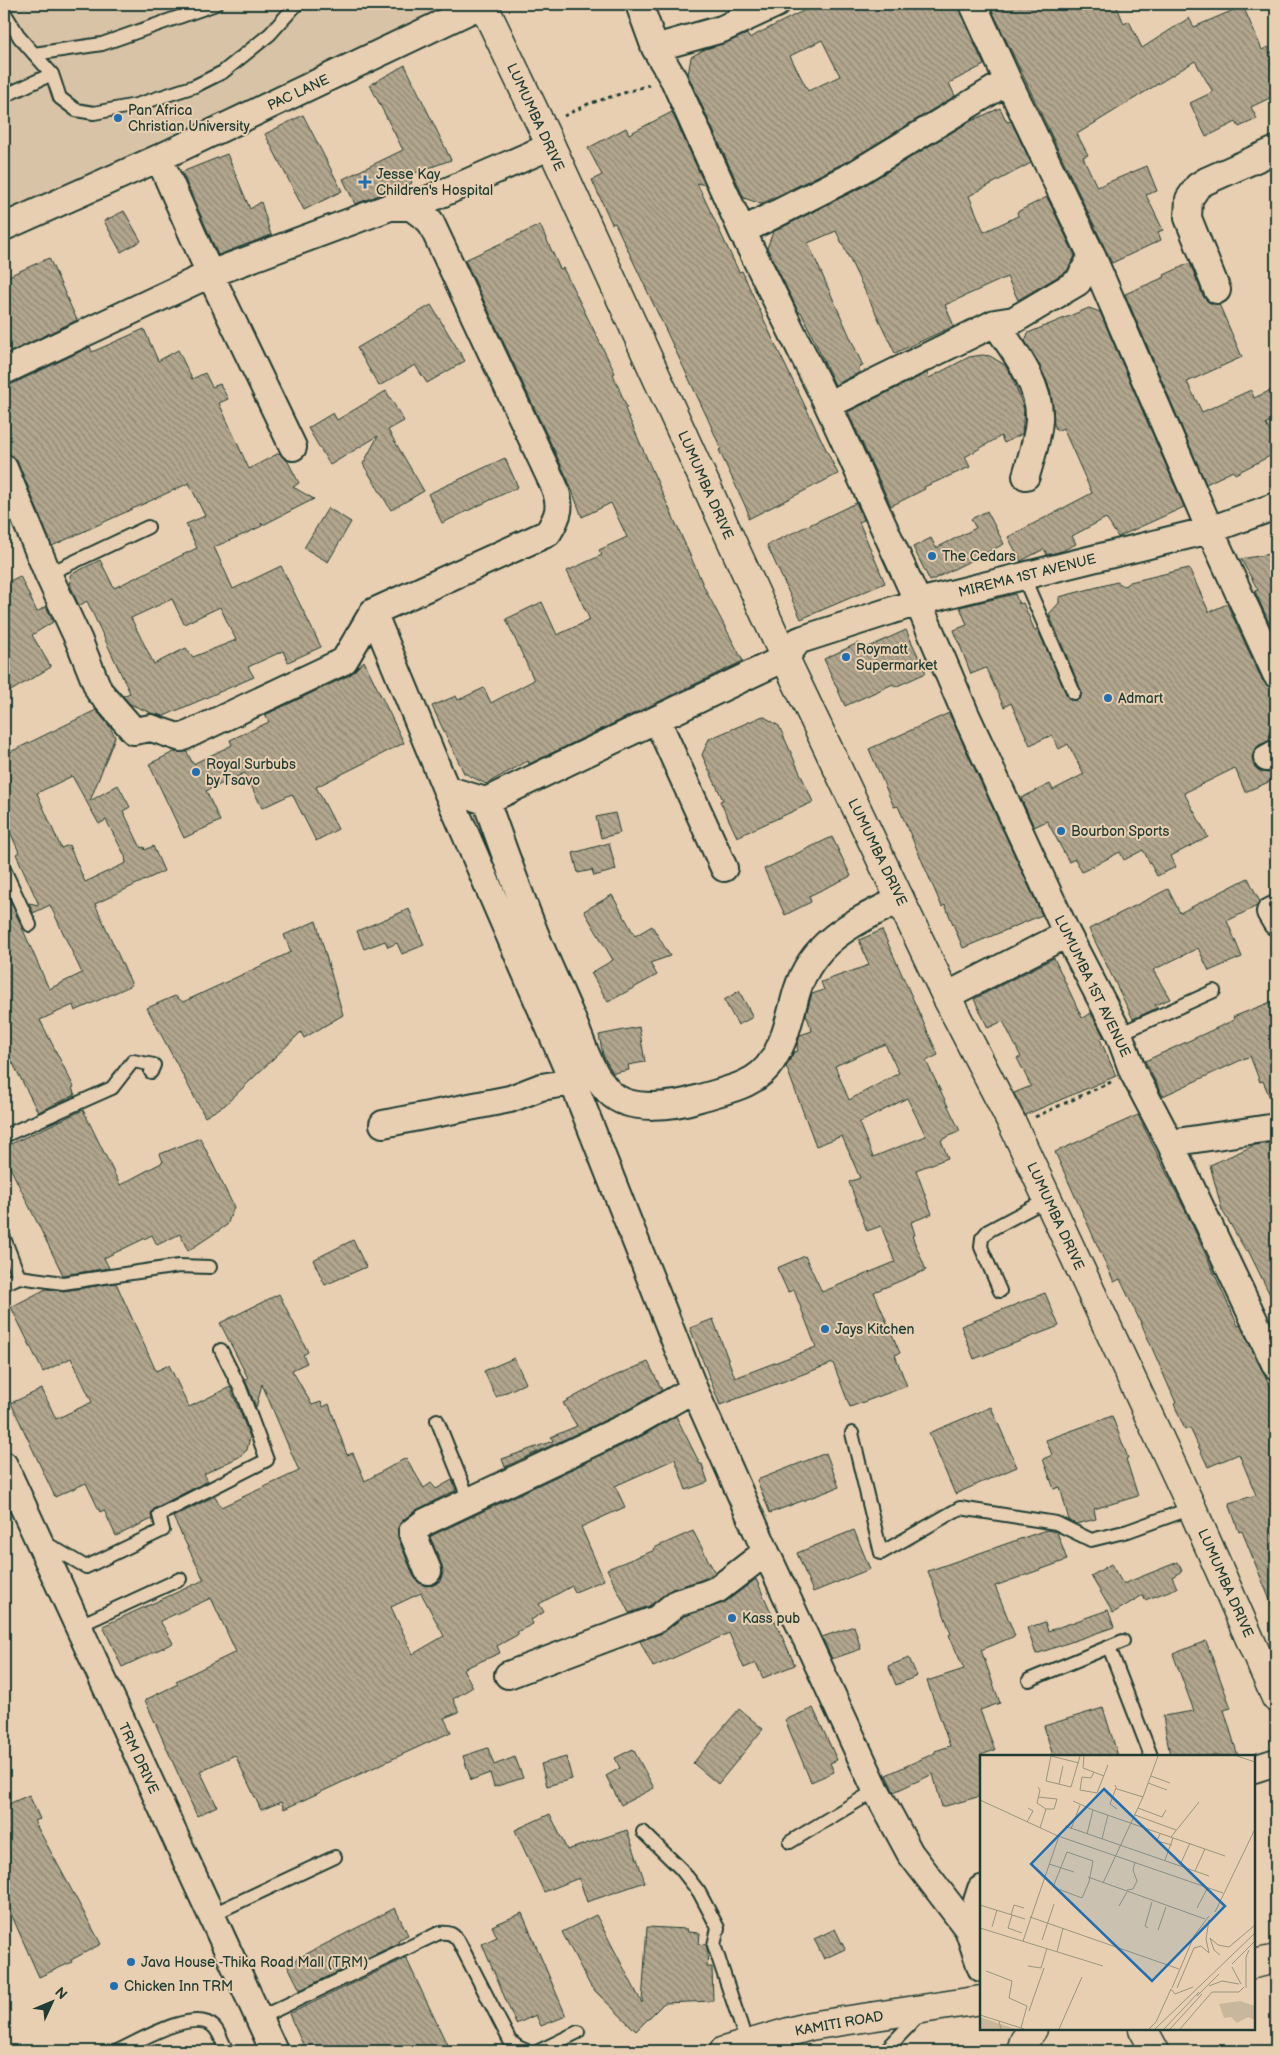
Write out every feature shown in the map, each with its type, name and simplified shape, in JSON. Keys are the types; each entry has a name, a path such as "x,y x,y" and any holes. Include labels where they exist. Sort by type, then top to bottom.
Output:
{"street":[{"name":"LUMUMBA DRIVE","path":"483,4 785,658 946,996 1014,1127 1048,1199 1192,1508 1276,1698"},
{"name":"PAC LANE","path":"4,227 159,158 483,4"},
{"name":"LUMUMBA 1ST AVENUE","path":"639,4 655,48 674,80 742,230 828,406 918,602 966,715 1067,934 1120,1034 1133,1072 1266,1320 1276,1366"},
{"path":"655,48 722,29 776,4"},
{"path":"973,4 1092,256 1210,530 1276,674"},
{"path":"742,230 854,174 1008,81"},
{"path":"4,371 210,274 390,207 411,207 546,137"},
{"path":"1217,290 1188,218 1189,199 1198,186 1206,181 1276,150"},
{"path":"159,158 210,274 293,447"},
{"path":"4,468 48,574 79,640 99,691 135,740 151,728 181,738 344,661 373,612 548,533 558,517 559,499 554,486 430,221 411,207"},
{"path":"828,406 995,323 1014,320 1078,282 1092,256"},
{"path":"995,323 1018,358 1038,398 1039,419 1037,438 1026,476"},
{"name":"MIREMA 1ST AVENUE","path":"785,658 798,641 918,602 1210,530 1276,506"},
{"path":"373,612 446,789 573,1082 694,1388 766,1552 876,1790 910,1854 968,1929 980,1965"},
{"path":"446,789 486,801 785,658"},
{"path":"657,720 724,868"},
{"path":"486,801 536,937 595,1072 610,1094 631,1104 648,1106 691,1101 754,1081 771,1062 782,1043 798,989 821,947 839,932 901,899"},
{"path":"1276,909 1270,912 1276,922"},
{"path":"946,996 1067,934"},
{"path":"383,1124 510,1099 541,1086 573,1082"},
{"path":"1170,1143 1276,1126"},
{"path":"428,1571 412,1532 425,1522 636,1422 694,1388"},
{"name":"TRM DRIVE","path":"4,1465 274,2051"},
{"path":"508,1675 657,1618 677,1603 718,1589 766,1552"},
{"path":"1255,1769 1276,1762"},
{"path":"968,1929 980,1892"},
{"path":"1255,1964 1276,1958"},
{"name":"KAMITI ROAD","path":"736,2047 810,2026 980,2000"},
{"path":"1144,2030 1155,2051"}],"lane":[{"path":"34,54 102,44 216,4"},
{"path":"4,12 7,26 52,74 60,98 76,110 94,113 136,105 195,86 223,72 270,34 297,4"},
{"path":"4,96 52,74"},
{"path":"48,574 148,527"},
{"path":"1023,576 1074,692"},
{"path":"4,869 30,925"},
{"path":"1120,1034 1214,991"},
{"path":"4,1136 112,1088 133,1062 154,1064 151,1072"},
{"path":"1000,1291 981,1247 982,1238 988,1231 1048,1199"},
{"path":"4,1238 19,1277"},
{"path":"4,1284 19,1277 63,1283 179,1266 210,1267"},
{"path":"38,1538 86,1567 163,1530 159,1515 267,1460 240,1388 221,1350"},
{"path":"437,1420 469,1500"},
{"path":"852,1433 881,1553 960,1508 1056,1522 1091,1540 1128,1531 1192,1508"},
{"path":"78,1626 180,1579"},
{"path":"1029,1680 1123,1641"},
{"path":"1109,1647 1151,1755"},
{"path":"790,1842 876,1790"},
{"path":"643,1832 681,1869 693,1884 718,1928 714,1945 736,2047"},
{"path":"211,1915 335,1857"},
{"path":"259,2018 438,1934 448,1932 455,1935 510,2040 518,2047 527,2051"},
{"name":"KAMITI ROAD","path":"885,2051 926,2008"},
{"path":"117,2051 160,2030 186,2022 206,2022 215,2028 227,2051"},
{"path":"539,2051 578,2032"}],"path":[{"path":"546,137 588,104 634,89 674,80"},
{"path":"1014,1127 1133,1072"}],"shaded area":[{"name":"Pan Africa Christian University","path":"4,4 457,4 4,224"}],"building":[{"path":"801,4 958,4 984,65 949,83 955,96 848,161 761,204 744,198 688,75 691,57 705,49 747,34 749,38 805,10","holes":["822,40 840,76 808,91 790,56"]},
{"path":"989,4 1116,4 1124,24 1129,21 1142,48 1189,18 1194,27 1243,6 1262,50 1268,47 1270,53 1276,50 1276,95 1251,107 1257,119 1239,127 1236,122 1206,137 1190,103 1213,92 1195,61 1077,134 1088,155 1083,157 1097,187 1147,166 1157,191 1146,195 1163,230 1158,232 1161,240 1112,263"},
{"path":"405,65 451,160 409,175 412,183 394,192 385,193 355,204 343,179 403,150 370,85"},
{"path":"1000,108 1007,122 1011,121 1031,163 969,196 984,232 1018,216 1017,212 1047,197 1075,256 1067,271 1018,300 1007,277 945,305 954,326 895,353 836,231 808,243 863,366 859,367 860,372 835,385 801,312 799,313 767,248 773,232 862,187 969,122"},
{"path":"672,112 705,185 697,183 739,272 742,271 838,474 748,519 748,512 719,450 721,449 707,417 615,223 612,224 592,180 602,175 588,148 626,128 629,134"},
{"path":"303,115 342,191 304,210 265,134"},
{"path":"227,154 250,209 261,202 271,235 218,255 182,172"},
{"path":"124,211 141,241 121,252 104,221"},
{"path":"540,225 560,269 563,268 615,373 613,374 627,408 625,409 705,589 743,661 529,764 528,761 486,784 464,773 432,706 456,696 458,700 484,688 491,703 534,680 506,619 542,602 557,635 590,620 567,571 602,555 599,550 627,537 611,503 582,517 568,480 465,260"},
{"path":"49,258 77,320 4,355 4,278"},
{"path":"1190,263 1203,296 1208,302 1219,304 1242,357 1187,382 1202,412 1251,390 1254,398 1276,388 1276,419 1266,424 1276,445 1276,453 1235,474 1233,471 1206,484 1125,294 1165,277 1164,275"},
{"path":"431,305 465,361 427,383 415,365 379,386 357,348"},
{"path":"1089,308 1100,312 1184,507 1118,537 1106,518 1072,536 1076,544 1062,551 1047,555 1044,549 1021,561 1008,537 1092,493 1063,428 1057,431 1054,425 1050,389 1038,362 1025,341 1028,333"},
{"path":"144,329 158,361 178,350 192,379 205,373 212,387 220,384 228,399 219,403 249,469 279,453 287,460 299,483 293,487 314,499 263,525 261,523 262,526 214,547 233,589 281,566 321,647 288,662 283,651 248,667 254,677 164,716 130,704 123,696 130,693 87,601 79,606 71,587 70,575 100,560 114,588 197,548 186,524 205,516 189,483 52,546 18,462 13,456 6,453 4,448 4,386 10,385 90,347 92,352","holes":["172,599 184,624 220,607 236,640 193,657 186,648 154,664 131,618"]},
{"path":"990,356 1005,365 1012,376 1024,409 1022,434 1004,443 1001,436 965,457 970,467 924,487 925,489 891,506 848,412 927,373 929,378 969,357"},
{"path":"386,391 404,421 388,430 424,491 391,510 363,464 378,436 330,465 308,428 333,413 337,420"},
{"path":"505,458 518,487 442,523 428,494"},
{"path":"856,503 864,520 859,522 885,583 801,619 767,545"},
{"path":"328,508 351,522 328,562 304,548"},
{"path":"987,511 1004,544 930,581 913,547 931,538 936,548 976,528 971,519"},
{"path":"1276,553 1276,639 1255,591 1258,590 1241,559"},
{"path":"1189,568 1209,612 1227,604 1262,680 1268,686 1276,689 1276,738 1259,745 1254,751 1252,758 1254,766 1260,771 1267,773 1276,770 1276,779 1245,792 1235,768 1184,793 1208,837 1171,856 1176,867 1157,876 1143,850 1124,860 1120,852 1082,872 1075,859 1069,862 1047,821 1034,827 1021,798 1050,784 1053,790 1084,774 1068,744 1059,749 1052,735 1030,745 1011,703 1004,707 986,668 971,674 954,630 967,625 960,607 1015,594 1019,604 1023,603 1035,631 1037,628 1067,696 1070,700 1077,701 1081,697 1081,690 1049,614 1059,603 1059,597 1117,582 1124,586 1130,582"},
{"path":"20,576 37,612 46,606 53,622 32,635 51,667 4,695 4,584"},
{"path":"906,630 926,673 895,687 893,684 845,706 824,659 858,643 862,650"},
{"path":"364,661 404,743 316,787 338,829 316,841 292,794 262,808 245,773 206,791 220,821 184,838 149,764 174,752 187,752 193,764 232,745 230,740 269,722 265,715 350,675"},
{"path":"96,710 110,727 115,737 90,801 118,785 130,807 123,811 141,848 144,847 145,850 153,846 164,871 95,904 132,985 75,1011 73,1005 40,1020 74,1087 72,1088 75,1095 38,1112 4,1046 4,894 9,898 49,989 82,973 50,905 33,913 29,903 39,905 16,854 19,852 4,818 4,811 10,808 4,793 4,755","holes":["72,776 99,824 106,820 125,856 126,863 85,882 69,845 61,848 37,793"]},
{"path":"949,713 1042,915 963,948 945,905 942,907 898,806 894,807 869,749"},
{"path":"763,716 779,726 813,802 737,837 720,801 723,800 702,755 709,739"},
{"path":"615,813 620,833 601,838 596,817"},
{"path":"832,837 851,876 809,896 811,902 785,915 764,869"},
{"path":"609,843 616,870 594,876 592,870 578,873 573,853"},
{"path":"1248,878 1260,902 1257,906 1227,921 1242,957 1209,971 1198,948 1153,970 1170,999 1155,1005 1157,1008 1133,1019 1089,929 1168,889 1180,913"},
{"path":"612,895 635,936 652,926 670,956 650,963 657,975 608,1002 591,973 613,960 584,911"},
{"path":"409,909 424,945 402,954 397,943 388,947 385,941 364,949 357,931"},
{"path":"316,921 343,1015 304,1038 301,1032 225,1105 205,1117 147,1008 175,996 183,1002 291,952 284,935"},
{"path":"882,930 938,1055 926,1061 960,1131 941,1140 948,1158 916,1170 932,1214 911,1222 915,1235 912,1236 926,1270 874,1292 900,1353 895,1355 907,1386 850,1407 833,1363 720,1405 690,1328 713,1319 735,1378 816,1347 794,1290 788,1292 777,1268 805,1256 822,1292 895,1262 881,1226 867,1231 849,1182 860,1178 842,1136 816,1146 786,1066 794,1052 798,1051 797,1046 800,1035 812,1031 806,1014 812,994 824,990 821,982 869,965 859,940","holes":["885,1044 899,1073 849,1100 835,1066","907,1098 926,1136 873,1157 859,1123"]},
{"path":"1054,958 1082,1018 1091,1013 1104,1037 1100,1039 1116,1076 1025,1115 1014,1093 1031,1086 1017,1058 1021,1057 1003,1021 988,1028 974,999"},
{"path":"739,991 753,1017 738,1025 724,1000"},
{"path":"1276,1000 1276,1112 1263,1081 1260,1082 1250,1056 1163,1096 1145,1061 1234,1020 1233,1017"},
{"path":"639,1027 645,1062 628,1065 629,1070 613,1073 603,1055 599,1035"},
{"path":"83,1110 120,1185 163,1162 160,1154 200,1138 234,1207 227,1225 188,1251 180,1234 157,1245 152,1235 104,1258 109,1268 63,1275 4,1155 4,1147"},
{"path":"1138,1115 1191,1222 1238,1326 1240,1325 1276,1398 1276,1615 1242,1531 1239,1532 1229,1503 1256,1495 1239,1454 1208,1467 1190,1428 1185,1430 1174,1404 1176,1403 1142,1325 1120,1279 1114,1282 1055,1152"},
{"path":"1276,1142 1276,1307 1248,1250 1246,1251 1222,1210 1210,1165 1255,1145"},
{"path":"353,1240 366,1267 325,1285 313,1260"},
{"path":"116,1283 156,1371 169,1365 189,1407 230,1387 250,1437 247,1450 239,1457 204,1474 208,1481 155,1508 151,1513 152,1519 116,1536 104,1510 100,1512 86,1483 55,1497 11,1403 42,1389 56,1419 92,1402 71,1358 43,1372 11,1307 46,1289 64,1291"},
{"path":"1045,1293 1059,1326 974,1359 961,1326"},
{"path":"279,1294 308,1352 303,1355 307,1363 292,1370 312,1405 321,1402 323,1407 329,1404 347,1455 353,1453 365,1481 406,1458 424,1488 431,1483 436,1489 452,1480 456,1490 416,1510 403,1520 398,1528 398,1538 414,1577 419,1583 426,1586 434,1585 440,1581 443,1573 442,1565 430,1537 642,1436 676,1416 700,1464 702,1464 708,1482 686,1490 675,1459 615,1486 625,1507 581,1527 604,1580 575,1592 572,1586 539,1604 544,1612 531,1620 533,1624 517,1632 519,1634 497,1646 500,1653 463,1669 473,1687 453,1699 459,1712 444,1718 451,1732 284,1809 281,1802 261,1810 235,1755 200,1771 217,1806 197,1816 145,1700 178,1684 176,1681 236,1652 211,1598 160,1621 173,1643 122,1667 103,1626 204,1580 173,1517 215,1496 221,1507 299,1471 262,1384 256,1408 245,1379 248,1378 220,1323","holes":["421,1593 444,1636 413,1654 391,1607"]},
{"path":"514,1358 526,1383 496,1397 484,1371"},
{"path":"648,1362 662,1390 629,1409 505,1467 502,1459 553,1441 551,1437 577,1426 563,1403 603,1381"},
{"path":"991,1407 1017,1467 955,1494 929,1433"},
{"path":"1112,1416 1128,1458 1126,1459 1138,1496 1094,1509 1096,1519 1076,1524 1069,1520 1060,1487 1054,1489 1043,1459 1052,1455 1046,1440"},
{"path":"826,1453 839,1487 770,1513 757,1480"},
{"path":"854,1530 870,1569 813,1592 797,1553"},
{"path":"1046,1530 1057,1532 1067,1560 995,1586 1015,1636 981,1650 1000,1703 980,1710 995,1750 980,1755 980,1796 942,1807 933,1774 894,1792 886,1775 935,1753 935,1751 950,1746 927,1681 964,1669 949,1635 951,1634 928,1571"},
{"path":"693,1531 715,1573 701,1580 672,1589 649,1606 629,1613 607,1569 655,1550 654,1548"},
{"path":"1178,1562 1182,1571 1172,1577 1177,1588 1145,1600 1143,1595 1113,1613 1091,1576 1111,1564 1123,1584"},
{"path":"756,1579 795,1665 763,1678 756,1663 744,1668 729,1633 653,1667 640,1641 663,1633 684,1616 724,1603"},
{"path":"1108,1610 1114,1627 1036,1654 1027,1628 1045,1622 1048,1631"},
{"path":"854,1626 861,1649 832,1659 822,1637"},
{"path":"1206,1641 1231,1708 1224,1710 1238,1755 1170,1755 1163,1716 1194,1711 1173,1654"},
{"path":"909,1658 917,1676 896,1685 888,1666"},
{"path":"813,1708 837,1760 830,1763 834,1772 811,1782 785,1720"},
{"path":"1103,1708 1118,1755 1053,1755 1044,1726"},
{"path":"739,1709 763,1729 718,1784 693,1763"},
{"path":"488,1748 494,1765 515,1757 523,1778 494,1787 490,1773 471,1780 463,1756"},
{"path":"633,1749 654,1788 621,1805 606,1776 620,1768 615,1758"},
{"path":"566,1757 572,1779 547,1786 541,1764"},
{"path":"29,1795 40,1819 34,1821 101,1944 71,1960 72,1962 39,1977 4,1898 4,1806"},
{"path":"550,1814 567,1850 627,1830 645,1882 587,1902 579,1878 544,1892 515,1830"},
{"path":"395,1908 408,1935 398,1940 399,1943 300,1990 287,1964"},
{"path":"522,1913 566,2016 541,2026 536,2015 516,2024 482,1944 497,1937 492,1926"},
{"path":"596,1915 642,2003 647,1927 687,1929 688,1932 700,1933 699,1944 706,1945 708,1953 707,1967 712,1967 713,2001 664,2003 636,2031 591,1987 562,1932"},
{"path":"835,1929 845,1949 824,1959 814,1939"},
{"path":"406,1958 450,2051 306,2051 289,2014"}],"place":[{"name":"Pan Africa Christian University","path":"118,118"},
{"name":"Jesse Kay Children's Hospital","path":"365,182"},
{"name":"The Cedars","path":"932,556"},
{"name":"Roymatt Supermarket","path":"846,657"},
{"name":"Admart","path":"1108,698"},
{"name":"Royal Surbubs by Tsavo","path":"196,772"},
{"name":"Bourbon Sports","path":"1061,831"},
{"name":"Jays Kitchen","path":"825,1329"},
{"name":"Kass pub","path":"732,1618"},
{"name":"Java House -Thika Road Mall (TRM)","path":"131,1962"},
{"name":"Chicken Inn TRM","path":"114,1986"}]}
